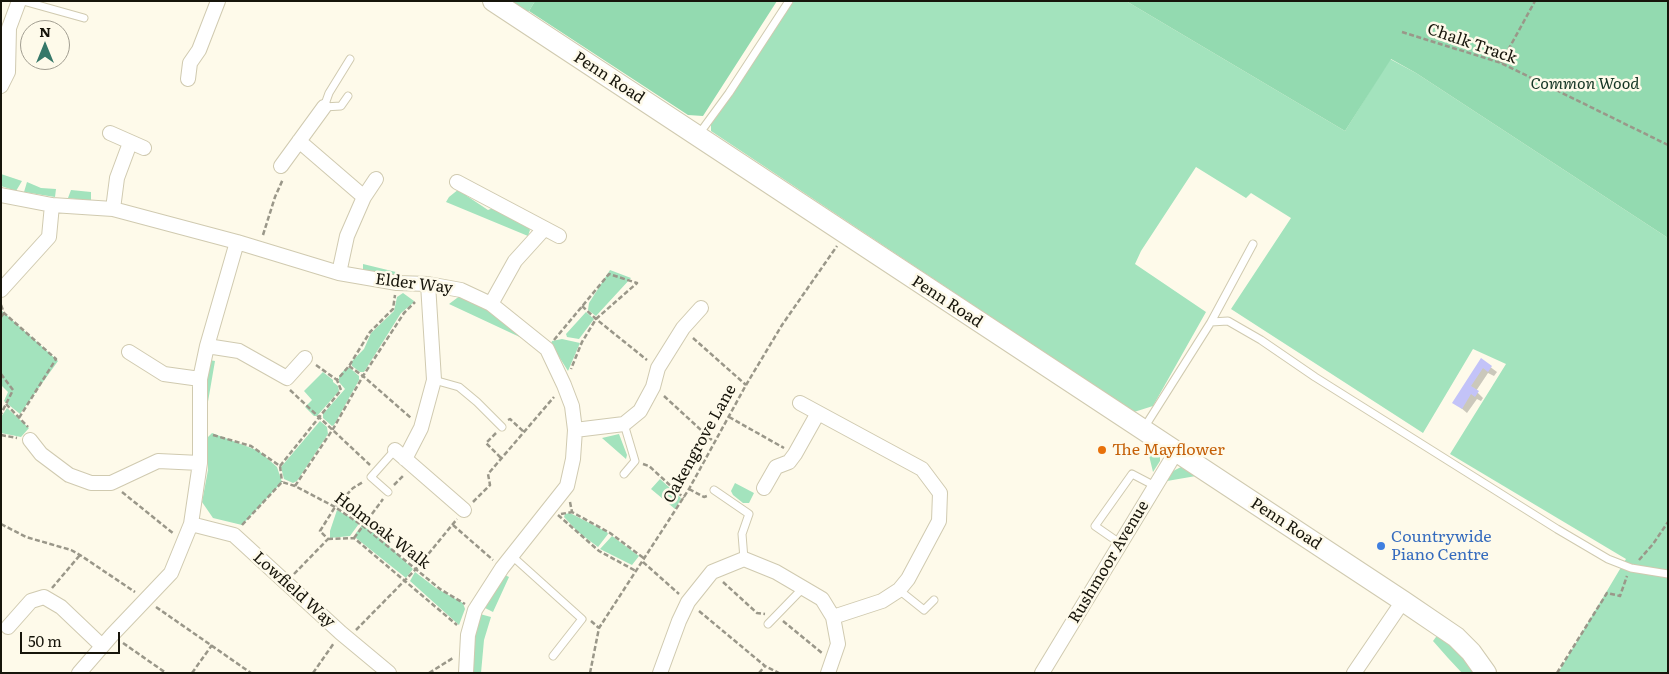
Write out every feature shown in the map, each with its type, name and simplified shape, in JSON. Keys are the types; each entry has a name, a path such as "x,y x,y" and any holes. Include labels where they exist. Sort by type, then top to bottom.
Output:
{"main road":[{"name":"Penn Road","path":"493,1 1403,601 1456,637 1471,652 1486,673"}],"street":[{"path":"1,86 8,72 9,28 21,1"},
{"path":"188,78 190,63 199,50 218,1"},
{"path":"281,166 324,107"},
{"path":"110,133 137,146 117,178 113,209"},
{"path":"299,141 364,197"},
{"path":"339,273 347,236 364,197 376,179"},
{"path":"457,182 559,236"},
{"name":"Elder Way","path":"1,195 52,205 113,209 238,242 339,273 397,283 461,290 491,304 547,349 572,406 574,430 573,459 567,486 553,513 502,568 475,610 468,635 466,673"},
{"path":"1,290 49,237 52,205"},
{"path":"491,304 516,261 544,229"},
{"path":"79,673 171,573 191,524 200,463 200,380 207,346 238,242"},
{"path":"428,287 434,380 422,428 400,454 464,510"},
{"path":"574,430 624,424 640,411 653,387 658,368 683,328 701,308"},
{"path":"207,346 239,351 287,378 305,358"},
{"path":"128,352 164,374 200,380"},
{"path":"800,403 922,469 940,493 939,520 908,579 899,590 882,601 833,617"},
{"path":"764,488 776,467 789,462 795,454 818,413"},
{"path":"30,440 41,454 69,475 91,483 111,483 158,461 200,463"},
{"name":"Rushmoor Avenue","path":"1042,673 1176,452"},
{"name":"Lowfield Way","path":"191,524 234,535 345,636 389,673"},
{"path":"660,673 688,602 712,572 744,559 776,572 822,599 833,617 838,644 828,673"},
{"path":"8,627 31,601 44,597 61,606 102,646"},
{"path":"1354,673 1403,601"}],"lane":[{"path":"21,1 84,18"},
{"path":"697,136 729,93 789,1"},
{"path":"348,96 340,106 324,107 329,93 350,59"},
{"path":"1143,430 1211,322 1253,244"},
{"path":"1211,322 1228,321 1261,340 1556,529 1608,559 1631,568 1668,574"},
{"path":"434,380 458,387 478,402 502,427"},
{"path":"624,424 635,461 624,474"},
{"path":"388,492 374,474 400,454"},
{"path":"1121,544 1095,526 1132,474 1155,486"},
{"path":"714,490 749,514 742,534 744,559"},
{"path":"512,556 582,619 553,656"},
{"path":"768,624 803,588"},
{"path":"899,590 924,610 934,600"}],"path":[{"path":"1500,63 1535,1"},
{"name":"Chalk Track","path":"1402,32 1500,63 1668,145"},
{"path":"258,249 275,196 284,176 281,166"},
{"name":"Oakengrove Lane","path":"590,673 600,628 684,498 746,385 782,325 845,234"},
{"path":"313,673 345,636 416,569 464,510 490,485 488,474 564,385 582,342 596,320 638,283 609,274 547,349"},
{"path":"337,380 349,366 370,332 393,309 397,283"},
{"path":"294,486 333,429 363,376 404,312 428,287"},
{"path":"1,305 4,313 56,359 19,418"},
{"path":"582,306 596,320 658,368"},
{"path":"1,317 4,313"},
{"path":"683,328 746,385"},
{"path":"234,535 282,482 280,466 341,390 337,380 305,358"},
{"path":"349,366 422,428"},
{"path":"1,374 13,390 1,414"},
{"path":"287,378 289,388 333,429 374,474 353,488 335,507 320,531 328,539"},
{"path":"653,387 714,442"},
{"path":"6,404 31,429 30,440"},
{"path":"729,417 795,454"},
{"path":"200,430 251,446 280,466"},
{"path":"635,461 649,466 684,498"},
{"name":"Holmoak Walk","path":"282,482 294,486 335,507 362,526 440,589 475,610"},
{"path":"111,483 184,542"},
{"path":"567,486 572,512"},
{"path":"689,489 704,497 714,490"},
{"path":"553,513 572,512 610,533 644,560 688,602 765,666 778,673"},
{"path":"553,513 599,550 636,571"},
{"path":"1557,673 1607,593 1620,596 1631,568 1653,544 1668,522"},
{"path":"1,524 26,537 71,550 80,555 251,673"},
{"path":"453,525 502,568"},
{"path":"286,582 328,539 354,538 468,635"},
{"path":"44,597 80,555"},
{"path":"112,635 166,673"},
{"path":"192,673 212,645"},
{"path":"429,673 466,650"},
{"path":"759,673 765,666"}],"green space":[{"path":"505,1 535,1 529,11 524,14"},
{"path":"535,1 777,1 703,116 688,115 529,11"},
{"path":"787,1 1126,1 1345,131 1390,59 1416,73 1668,238 1668,673 1558,673 1626,559 1450,454 1506,364 1473,349 1423,433 1231,309 1291,218 1251,193 1246,198 1196,167 1141,251 1135,264 1206,312 1153,406 1134,412 711,131 711,118"},
{"name":"Common Wood","path":"1126,1 1668,1 1668,238 1416,73 1391,59 1345,131"},
{"path":"1,174 22,181 16,191 1,186"},
{"path":"27,182 41,188 56,189 55,197 24,192"},
{"path":"459,189 464,190 467,196 488,210 493,208 527,224 530,230 528,236 446,202"},
{"path":"71,190 91,192 91,201 68,198"},
{"path":"363,264 400,273 400,276 383,276 363,272"},
{"path":"610,270 631,278 596,316 588,310 589,303"},
{"path":"403,293 414,301 413,303 401,313 364,372 360,372 352,366 351,362 364,349 371,333 394,311 397,297"},
{"path":"461,295 491,309 524,339 449,304"},
{"path":"1,310 58,361 20,414 4,401 8,392 1,385"},
{"path":"586,312 594,319 579,339 567,337 566,334"},
{"path":"562,339 580,343 568,371 551,344 552,341"},
{"path":"209,360 215,361 205,419 205,374"},
{"path":"346,368 350,368 359,376 359,380 332,426 323,418 323,414 345,389 339,382 339,376"},
{"path":"323,372 333,380 338,386 339,391 317,416 314,416 305,407 312,400 304,391"},
{"path":"7,408 29,428 21,437 1,433 1,417"},
{"path":"320,421 327,427 328,434 297,481 293,483 284,479 281,467"},
{"path":"212,433 259,451 277,467 282,482 242,525 213,518 202,502 208,470 208,437"},
{"path":"619,434 627,455 626,459 602,438"},
{"path":"1146,443 1160,453 1160,461 1153,472"},
{"path":"1181,467 1196,476 1167,481 1137,531 1135,529 1169,473"},
{"path":"660,479 681,499 675,509 651,489"},
{"path":"735,483 754,493 749,503 743,503 733,495 731,491"},
{"path":"337,510 358,522 350,536 330,538 330,531"},
{"path":"570,513 607,532 608,534 598,547 578,532 564,517 565,514"},
{"path":"362,525 378,536 413,569 406,578 356,538 356,533"},
{"path":"612,536 639,556 632,565 600,549"},
{"path":"415,572 436,588 463,603 465,609 459,625 410,581"},
{"path":"505,575 509,577 493,612 483,607"},
{"path":"480,614 491,617 484,640 481,673 472,673 472,642"},
{"path":"1441,635 1461,650 1476,673 1462,673 1448,658 1433,641"}],"building":[{"path":"1481,358 1492,366 1488,372 1483,368 1471,386 1479,391 1475,397 1471,394 1462,409 1452,403"}],"place":[{"name":"The Mayflower","path":"1102,450"},
{"name":"Countrywide Piano Centre","path":"1381,546"}]}
